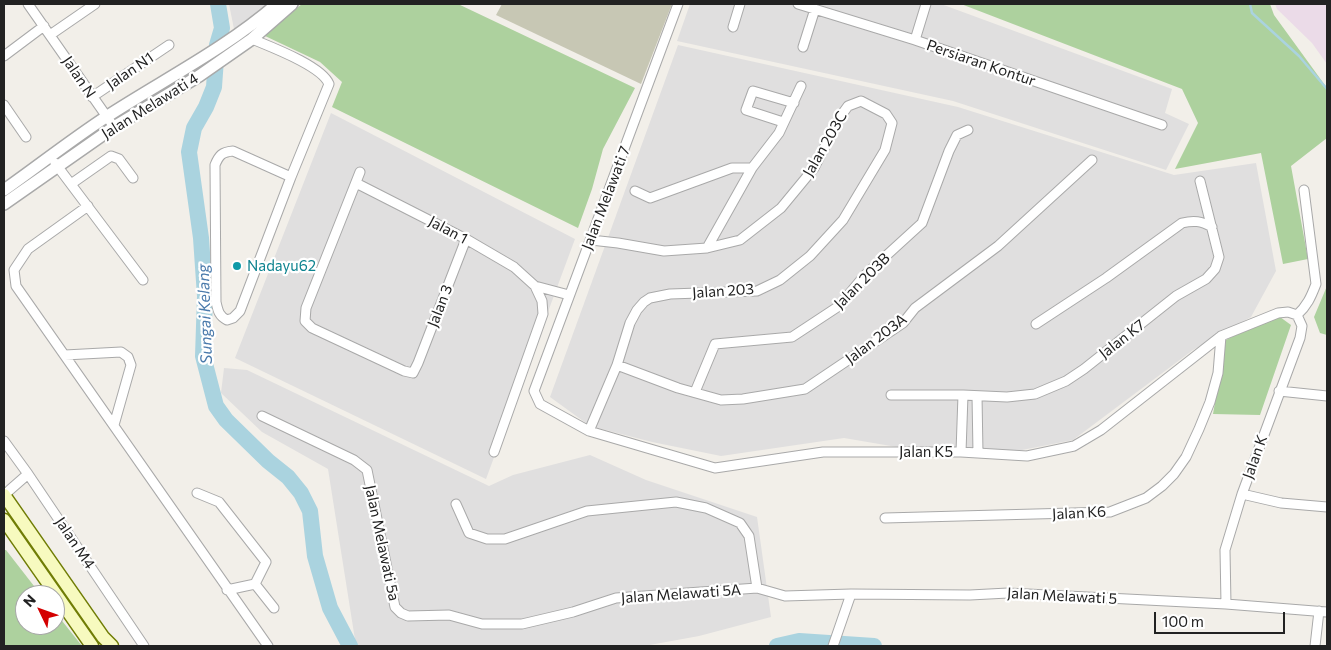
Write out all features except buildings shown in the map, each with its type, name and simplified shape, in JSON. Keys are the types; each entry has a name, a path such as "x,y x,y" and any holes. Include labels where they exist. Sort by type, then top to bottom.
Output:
{"main road":[{"path":"4,495 103,637 112,646"},
{"path":"4,520 92,646"}],"street":[{"name":"Jalan N","path":"28,4 114,128"},
{"path":"50,35 96,4"},
{"name":"Jalan Melawati 4","path":"4,190 114,128 199,76 277,4"},
{"name":"Jalan Melawati 4","path":"4,204 106,117 194,64 252,39 292,4"},
{"name":"Jalan Melawati 7","path":"534,391 678,4"},
{"path":"733,27 740,4"},
{"name":"Persiaran Kontur","path":"798,4 914,40 1162,125"},
{"path":"914,40 926,4"},
{"path":"803,46 815,9"},
{"path":"4,56 44,26"},
{"path":"252,39 302,62 323,75 329,84 240,311 228,320 218,312 216,302 215,165 218,156 225,152 233,151 291,177"},
{"name":"Jalan N1","path":"92,97 169,45"},
{"path":"707,248 752,168 779,133 801,86"},
{"path":"783,122 746,110 754,91 794,103"},
{"name":"Jalan 203C","path":"591,240 618,242 664,250 707,248 740,240 781,208 814,168 840,117 848,106 861,101 873,106"},
{"path":"4,105 26,137"},
{"name":"Jalan 203","path":"589,431 617,365 630,324 637,310 650,298 670,294 757,291 780,280 810,256 843,220 884,150 892,123 886,114 873,106"},
{"name":"Jalan 203B","path":"695,392 715,344 792,338 839,306 865,275 922,223 949,151 957,135 968,130"},
{"path":"71,184 111,156 119,159 134,178"},
{"name":"Jalan 203A","path":"617,365 721,400 743,400 805,389 903,323 915,308 998,246 1092,160"},
{"path":"54,161 143,280"},
{"path":"636,191 650,198 732,168 752,168"},
{"path":"356,183 360,172"},
{"name":"Jalan K7","path":"891,395 1007,397 1035,394 1066,381 1084,369 1176,296 1206,279 1215,269 1219,257 1200,181"},
{"name":"Jalan 1","path":"356,183 466,239 514,268 535,286"},
{"name":"Jalan 3","path":"356,183 306,308 305,321 312,328 404,371 413,373 466,239"},
{"path":"1297,315 1311,299 1316,284 1304,190"},
{"path":"88,206 28,249 14,270 16,286 268,646"},
{"path":"1036,324 1106,278 1182,223 1193,220 1212,226"},
{"path":"535,286 569,295"},
{"path":"494,452 543,314 542,302 535,286"},
{"name":"Jalan K5","path":"534,391 540,404 589,431 715,468 823,452 961,452 1027,456 1074,446 1101,430 1221,336 1278,313 1288,312 1297,315"},
{"name":"Jalan K","path":"1226,604 1225,550 1242,494 1302,330 1297,315"},
{"name":"Jalan K6","path":"885,518 1110,512 1146,498 1174,474 1186,457 1199,429 1210,402 1218,373 1221,336"},
{"path":"65,355 121,352 128,357 131,365 114,425"},
{"path":"1279,391 1327,396"},
{"path":"961,452 963,395"},
{"path":"978,396 978,453"},
{"name":"Jalan Melawati 5a","path":"262,416 354,460 367,470 395,608 401,613"},
{"name":"Jalan M4","path":"4,441 144,646"},
{"path":"4,495 28,474"},
{"path":"197,493 219,502 266,562 255,584"},
{"path":"1242,494 1281,503 1327,507"},
{"path":"456,504 469,533 487,538 505,539 587,511 676,502 706,508 740,524 749,536 757,588"},
{"path":"227,590 255,584"},
{"path":"255,584 274,608"},
{"name":"Jalan Melawati 5A","path":"401,613 408,616 449,615 482,624 522,624 573,612 616,598 757,588"},
{"name":"Jalan Melawati 5","path":"757,588 785,596 1008,593 1226,604 1323,612"},
{"path":"833,646 851,594"},
{"path":"1315,646 1323,612"}],"shaded area":[{"path":"229,4 268,4 234,29"},
{"path":"502,4 672,4 641,84 496,15"},
{"path":"690,4 941,4 1172,89 1165,113 1189,124 1166,170 953,101 677,41"},
{"path":"1275,4 1327,4 1327,64 1312,43 1277,9"},
{"path":"678,45 958,107 1174,175 1256,163 1276,271 1251,317 1193,350 1073,440 1017,451 938,454 844,438 721,456 652,442 590,426 550,397"},
{"path":"331,113 575,239 486,479 235,358"},
{"path":"224,368 247,370 489,486 513,475 590,455 646,480 757,517 771,617 699,636 644,646 356,646 328,469 262,432 221,393"}],"green space":[{"path":"302,4 458,4 635,88 603,149 592,189 578,228 332,107 342,82 320,62 263,35"},
{"path":"961,4 1270,4 1274,15 1327,88 1327,138 1291,166 1308,259 1283,264 1261,153 1175,169 1198,123 1182,89"},
{"path":"1327,286 1327,335 1320,333 1314,317"},
{"path":"1280,317 1291,325 1260,415 1213,414 1226,340 1249,328"},
{"path":"4,550 6,550 33,585 15,585 15,635 65,635 65,625 82,646 4,646"}],"waterway":[{"name":"Sungai Kelang","path":"218,4 222,28 217,45 214,87 206,107 194,128 189,152 201,238 205,296 203,356 216,406 226,420 268,461 288,477 301,493 310,511 315,556 330,608 350,646"},
{"path":"1250,4 1252,13 1299,56 1327,89"},
{"name":"Sungai Kelang","path":"777,646 799,641 874,646"}],"place":[{"name":"Nadayu62","path":"237,266"}]}
